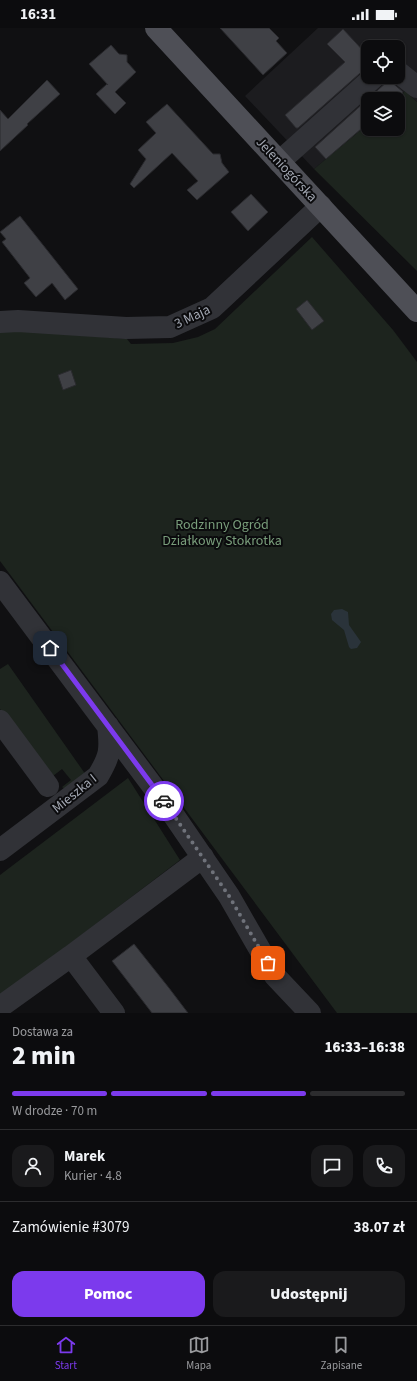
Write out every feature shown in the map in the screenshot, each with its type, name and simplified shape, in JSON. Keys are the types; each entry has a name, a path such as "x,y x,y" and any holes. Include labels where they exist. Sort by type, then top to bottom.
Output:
{"main road":[{"name":"Jeleniogórska","path":"156,28 417,311"}],"street":[{"path":"405,78 417,87"},
{"path":"279,162 366,84"},
{"name":"3 Maja","path":"0,322 18,321 126,328 170,327 212,308 321,206"},
{"path":"0,582 149,780 203,857 229,896 275,976 310,1013"},
{"path":"0,721 48,786"},
{"name":"Mieszka I","path":"0,850 98,776 108,759 110,744 108,726"},
{"path":"0,1007 203,857"},
{"path":"71,956 114,1013"}],"shaded area":[{"path":"318,28 417,28 417,102 405,91 361,92 361,130 314,169 245,96"},
{"path":"342,609 348,612 349,625 361,642 357,648 351,649 349,647 344,630 332,620 331,614 334,610"}],"green space":[{"path":"405,91 417,102 417,271 314,169 361,130 361,136 405,136"},
{"name":"Rodzinny Ogród Działkowy Stokrotka","path":"312,237 393,330 417,362 417,1013 337,1013 0,561 0,332 17,330 127,339 131,344 173,343 198,337 215,329"},
{"path":"8,664 86,775 66,790 62,787 71,780 62,769 53,776 0,709 0,669"},
{"path":"128,778 180,860 0,997 0,875"}],"building":[{"path":"220,28 269,28 279,38 276,41 287,53 263,75"},
{"path":"343,29 361,48 361,72 298,128 296,128 285,115 345,62 327,44"},
{"path":"111,45 119,54 127,55 127,62 136,72 115,92 126,103 115,114 96,94 107,84 108,85 89,64"},
{"path":"47,80 60,94 0,151 0,110 8,119"},
{"path":"385,84 394,84 403,92 376,92"},
{"path":"167,104 213,154 220,154 222,163 229,172 197,200 187,190 198,181 172,153 134,188 130,184 146,159 138,150 156,133 146,122"},
{"path":"361,105 361,129 326,159 315,147"},
{"path":"251,194 268,212 248,231 231,212"},
{"path":"20,216 78,289 65,300 52,283 36,297 24,283 30,278 2,242 6,239 0,232"},
{"path":"307,300 324,321 312,330 296,309"},
{"path":"71,370 76,385 63,390 58,375"},
{"path":"134,944 188,1013 152,1013 112,961"}],"way so far":[{"path":"164,801 229,896 268,963"}],"route":[{"path":"50,648 164,801"}]}
